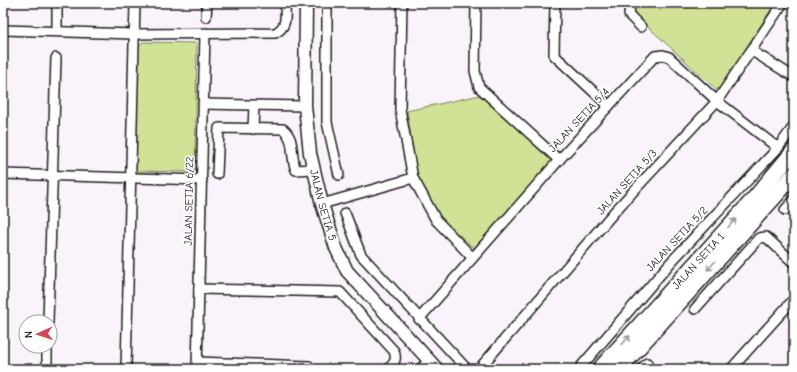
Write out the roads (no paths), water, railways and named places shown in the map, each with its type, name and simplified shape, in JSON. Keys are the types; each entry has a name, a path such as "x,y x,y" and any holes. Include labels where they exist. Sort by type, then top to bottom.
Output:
{"main road":[{"name":"JALAN SETIA 1","path":"600,369 754,199 794,151"},
{"name":"JALAN SETIA 1","path":"619,369 794,175"}],"street":[{"path":"57,3 57,31"},
{"path":"126,369 126,287 131,178 135,3"},
{"path":"206,17 207,3"},
{"path":"3,30 134,34 275,33 282,30 285,25 285,3"},
{"name":"JALAN SETIA 5","path":"306,3 305,106 310,153 322,204 336,248 347,271 429,366"},
{"path":"327,3 327,122 338,175"},
{"path":"402,3 400,109 413,178 436,220 472,257"},
{"path":"476,3 475,71 479,87 559,160"},
{"path":"555,3 554,55 609,106"},
{"path":"630,3 630,15 641,27"},
{"name":"JALAN SETIA 5/3","path":"479,369 616,210 717,101 752,51 782,3"},
{"name":"JALAN SETIA 6/22","path":"197,365 205,33"},
{"path":"752,51 794,77"},
{"name":"JALAN SETIA 5/4","path":"419,319 559,160 655,56 664,54 669,56 717,101 778,148"},
{"path":"48,314 54,176 56,58"},
{"path":"204,104 305,106"},
{"path":"253,129 254,106"},
{"name":"JALAN SETIA 5/2","path":"579,369 668,266 778,148 794,126"},
{"path":"217,174 219,128 283,129 287,132 291,141 296,170 313,169"},
{"path":"3,174 202,180"},
{"path":"322,204 413,178"},
{"path":"785,210 794,200"},
{"path":"345,213 361,255 467,369"},
{"path":"695,309 762,236 766,237 794,263"},
{"path":"199,289 340,292 394,351 397,357 394,364 388,369"},
{"path":"731,369 794,299"},
{"path":"47,354 47,369"},
{"path":"197,365 309,366 312,369"}]}
